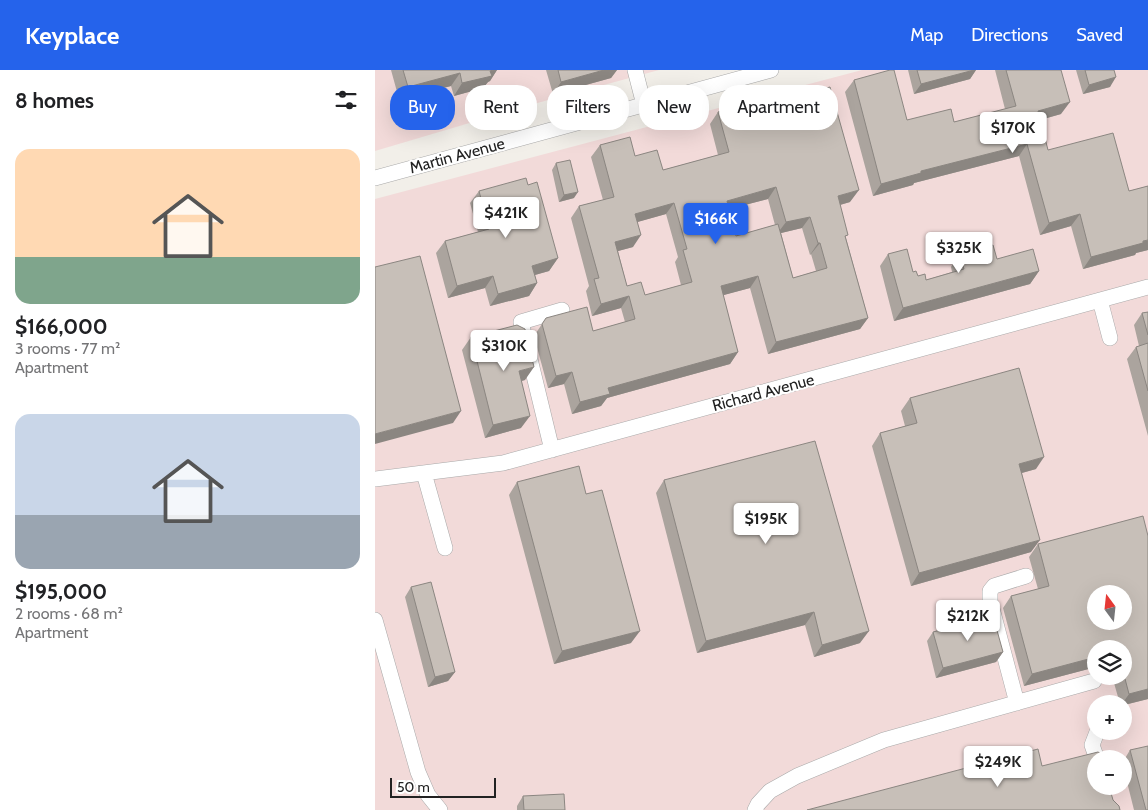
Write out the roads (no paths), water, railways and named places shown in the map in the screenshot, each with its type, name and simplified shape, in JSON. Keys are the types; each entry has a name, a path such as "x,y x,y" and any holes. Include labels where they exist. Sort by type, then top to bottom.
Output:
{"street":[{"path":"635,70 639,86"},
{"name":"Martin Avenue","path":"709,87 771,70"},
{"name":"Martin Avenue","path":"375,178 639,106"},
{"name":"Richard Avenue","path":"375,479 503,463 1148,287"},
{"path":"1100,300 1110,338"},
{"path":"552,450 521,322 562,310"},
{"path":"424,473 445,548"},
{"path":"1017,703 990,601 990,591 994,586 1026,576"},
{"path":"375,620 418,772 428,795 440,810"},
{"path":"755,810 769,792 797,776 884,740 1087,683"}]}
